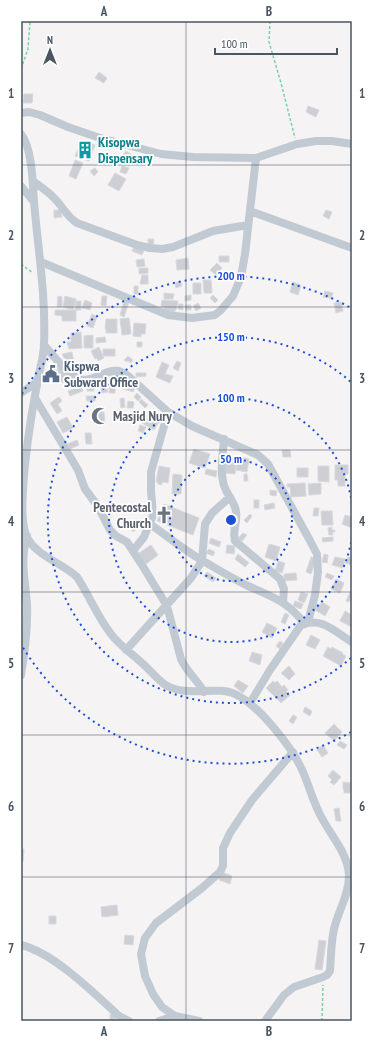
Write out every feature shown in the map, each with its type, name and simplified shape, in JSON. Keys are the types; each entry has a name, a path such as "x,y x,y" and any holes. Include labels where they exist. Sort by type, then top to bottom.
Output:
{"street":[{"path":"21,112 40,114 68,127 98,137 161,154 193,157 256,158 297,144 316,141 332,141 352,144"},
{"path":"21,134 24,138 29,154 33,181 43,280 44,345 28,437 24,474 22,501 23,520 27,536 39,552 69,569 77,577 111,634 126,650 164,684 182,691 224,691 236,694 250,703 293,752 303,772 322,819 339,845 349,864 346,894 334,929 330,971 323,977 294,987 284,995 265,1021"},
{"path":"41,262 168,315 192,318 205,317 215,314 222,310 233,296 241,277 256,158"},
{"path":"33,181 47,190 72,220 137,245 150,248 172,246 213,231 248,225"},
{"path":"21,186 34,202"},
{"path":"250,211 352,248"},
{"path":"44,345 66,369 79,378 88,380 114,371 119,371 127,375 168,412 192,426 258,455 268,464 317,554 318,572 316,588 306,623"},
{"path":"21,393 37,382"},
{"path":"35,398 78,470 85,489 97,505 110,530 126,542 133,551 167,606 184,667 199,682 204,692"},
{"path":"133,551 144,537 150,524 152,515 152,472 168,412"},
{"path":"224,439 222,462 223,478 224,487 236,509 237,517 234,534 235,541 280,579 284,588 283,602"},
{"path":"126,650 191,578 202,561 205,524 212,513 230,497"},
{"path":"150,524 202,561 247,585 272,595 297,613 306,623"},
{"path":"21,675 26,636 27,603 24,584 23,548 27,536"},
{"path":"250,703 270,670 301,625 315,622 324,624 352,642"},
{"path":"199,1021 176,1016 162,1007 153,994 145,976 141,954 145,938 156,923 202,888 220,872 222,866 223,848 230,833 252,800 293,752"},
{"path":"21,945 36,950 72,974 119,1016 129,1021"},
{"path":"159,1021 176,1016"}],"path":[{"path":"21,69 28,49 30,21"},
{"path":"270,21 269,42 282,83 297,144"},
{"path":"21,264 43,280"},
{"path":"322,1021 323,977"}],"building":[{"path":"99,72 107,78 104,83 95,78"},
{"path":"24,94 33,94 32,103 23,103"},
{"path":"308,106 319,110 316,117 306,112"},
{"name":"Kisopwa Dispensary","path":"82,140 95,145 89,161 75,156"},
{"path":"126,151 135,157 129,166 120,159"},
{"path":"75,160 83,163 76,179 69,176"},
{"path":"122,166 129,168 126,174 120,172"},
{"path":"95,168 98,172 94,176 90,171"},
{"path":"115,173 126,179 119,191 108,185"},
{"path":"54,210 61,210 62,217 54,218"},
{"path":"326,210 332,212 329,219 323,216"},
{"path":"148,239 154,239 153,245 148,245"},
{"path":"134,247 144,250 142,255 132,251"},
{"path":"219,256 229,256 229,262 219,262"},
{"path":"188,258 189,269 177,270 176,260"},
{"path":"144,259 145,266 137,267 136,260"},
{"path":"217,263 222,268 216,275 210,270"},
{"path":"139,268 148,268 148,273 139,274"},
{"path":"142,275 148,275 148,284 140,284"},
{"path":"203,280 211,280 212,293 204,293"},
{"path":"180,281 182,286 176,288 175,283"},
{"path":"293,282 301,285 298,295 290,292"},
{"path":"193,283 201,283 201,294 193,294"},
{"path":"134,286 138,286 138,294 134,294"},
{"path":"325,291 333,293 331,298 323,297"},
{"path":"164,293 174,294 173,299 164,299"},
{"path":"191,295 191,300 185,301 185,296"},
{"path":"213,295 218,300 215,303 210,298"},
{"path":"58,296 62,297 62,307 57,307"},
{"path":"65,296 76,299 73,310 63,307"},
{"path":"102,296 107,296 106,306 101,305"},
{"path":"85,300 92,303 90,310 82,308"},
{"path":"162,300 178,301 175,312 164,311 164,307 161,307"},
{"path":"76,301 81,301 81,310 75,310"},
{"path":"124,301 129,302 124,317 120,315"},
{"path":"341,302 343,311 336,313 334,303"},
{"path":"198,303 201,308 196,311 193,306"},
{"path":"178,304 183,304 183,310 178,309"},
{"path":"185,305 191,305 191,310 186,310"},
{"path":"55,310 76,310 76,321 62,321 62,316 55,315"},
{"path":"92,314 97,317 93,328 87,326"},
{"path":"129,318 131,334 122,335 120,319"},
{"path":"106,319 117,319 117,333 106,333"},
{"path":"134,323 146,324 145,334 141,334 141,337 133,336"},
{"path":"81,332 82,348 69,349 67,342 71,342 71,333"},
{"path":"93,335 93,348 84,348 84,336"},
{"path":"105,337 106,342 96,343 96,338"},
{"path":"137,342 142,342 142,347 137,347"},
{"path":"99,347 104,358 98,361 97,358 95,359 91,351"},
{"path":"103,349 115,349 115,356 103,356"},
{"path":"72,352 74,363 67,365 62,354"},
{"path":"128,356 133,360 131,363 124,360"},
{"path":"177,361 181,363 178,371 173,368"},
{"path":"162,362 169,365 165,374 173,376 170,383 156,377"},
{"path":"53,365 58,367 53,378 48,376"},
{"path":"58,368 68,372 66,376 70,378 67,384 55,379"},
{"path":"136,373 146,373 146,376 136,377"},
{"path":"110,375 122,375 122,379 110,379"},
{"path":"106,381 108,392 102,393 100,382"},
{"path":"120,382 135,388 133,392 118,387"},
{"path":"110,384 115,384 115,393 109,393"},
{"path":"81,386 83,391 70,396 68,391"},
{"path":"87,386 94,386 94,391 87,391"},
{"path":"137,393 141,397 138,401 134,397"},
{"path":"86,396 95,396 95,401 87,401"},
{"path":"59,397 62,401 58,404 62,411 57,414 50,403"},
{"path":"124,398 125,407 121,408 120,399"},
{"path":"141,399 148,405 145,408 139,402"},
{"path":"128,401 134,402 133,408 127,408"},
{"path":"95,412 104,412 105,424 96,425"},
{"path":"148,413 160,420 154,430 142,423"},
{"path":"67,417 73,428 63,433 57,422"},
{"path":"140,425 146,427 143,433 138,431"},
{"path":"85,433 91,433 92,444 86,444"},
{"path":"77,440 79,445 70,449 67,444"},
{"path":"194,449 210,454 205,468 189,463"},
{"path":"282,450 290,450 291,457 283,457"},
{"path":"238,457 249,459 247,472 236,470"},
{"path":"226,458 233,459 233,462 236,462 235,474 224,473"},
{"path":"335,465 348,465 348,474 345,474 345,486 338,486 338,480 335,480"},
{"path":"159,466 170,468 168,483 162,482 162,485 156,482"},
{"path":"318,466 329,466 329,482 318,481"},
{"path":"297,468 308,468 308,477 297,477"},
{"path":"206,469 217,471 216,477 205,474"},
{"path":"173,474 182,475 181,494 172,494"},
{"path":"244,474 247,474 248,481 244,481"},
{"path":"305,483 306,496 291,497 290,487 287,487 287,484"},
{"path":"321,483 321,494 309,495 308,484"},
{"path":"270,490 277,491 276,496 270,495"},
{"path":"254,500 259,500 259,508 254,508"},
{"path":"274,503 275,508 265,510 264,505"},
{"path":"164,504 199,518 193,535 157,521"},
{"path":"314,508 319,508 318,516 313,516"},
{"path":"321,511 332,511 333,525 322,525"},
{"path":"250,514 252,516 247,523 244,520"},
{"path":"345,515 352,517 352,528 342,524"},
{"path":"137,519 142,525 133,532 129,525"},
{"path":"332,527 332,530 335,530 335,532 332,532 333,535 329,535 328,528"},
{"path":"243,533 247,535 242,541 238,538"},
{"path":"333,537 333,541 323,542 322,538"},
{"path":"211,538 221,542 219,547 209,543"},
{"path":"269,544 280,547 276,561 265,557"},
{"path":"151,545 158,555 146,564 139,553"},
{"path":"227,545 235,546 234,554 226,553"},
{"path":"209,549 215,552 213,556 206,553"},
{"path":"238,554 249,563 245,567 235,559"},
{"path":"324,554 328,555 327,563 322,562"},
{"path":"311,557 316,559 311,574 306,572"},
{"path":"335,557 345,559 343,568 332,565"},
{"path":"348,557 352,558 352,565 345,563"},
{"path":"278,561 285,563 282,573 275,571"},
{"path":"207,572 216,578 213,582 204,576"},
{"path":"296,573 297,580 284,581 284,574"},
{"path":"327,573 334,576 332,580 325,577"},
{"path":"336,579 344,583 340,593 331,589"},
{"path":"351,590 352,596 349,602 346,601"},
{"path":"301,592 308,594 304,603 298,600"},
{"path":"295,601 303,604 301,609 293,606"},
{"path":"322,602 330,607 325,616 315,610 318,604 320,605"},
{"path":"345,611 352,615 352,627 340,621"},
{"path":"285,613 289,615 285,624 281,622"},
{"path":"267,623 277,628 272,638 262,632"},
{"path":"311,635 320,640 315,649 306,645"},
{"path":"280,641 283,643 280,649 276,646"},
{"path":"328,647 331,649 332,647 346,656 341,666 323,656"},
{"path":"252,652 262,655 260,665 249,661"},
{"path":"289,666 295,674 289,680 281,673"},
{"path":"238,680 248,686 243,693 234,686"},
{"path":"273,681 275,683 277,681 282,687 284,685 288,690 286,691 290,695 281,703 266,688"},
{"path":"305,707 312,711 310,716 303,712"},
{"path":"293,715 297,717 293,724 289,721"},
{"path":"334,724 342,732 334,741 325,733"},
{"path":"340,741 347,745 344,749 337,745"},
{"path":"323,745 328,753 322,757 317,750"},
{"path":"333,770 341,777 334,785 330,782 332,780 328,776"},
{"path":"343,782 352,783 352,793 344,793"},
{"path":"339,808 341,821 336,821 334,809"},
{"path":"21,849 24,849 23,862 21,862"},
{"path":"222,872 232,876 230,884 219,880"},
{"path":"117,905 118,915 102,917 101,907"},
{"path":"49,916 56,916 56,924 49,924"},
{"path":"125,935 134,936 133,945 124,944"},
{"path":"319,940 326,941 322,970 315,969"},
{"path":"110,1014 115,1015 115,1021 110,1021"}],"place":[{"name":"Kisopwa Dispensary","path":"85,150"},
{"name":"Kispwa Subward Office","path":"51,374"},
{"name":"Masjid Nury","path":"100,416"},
{"name":"Pentecostal Church","path":"164,515"}]}
